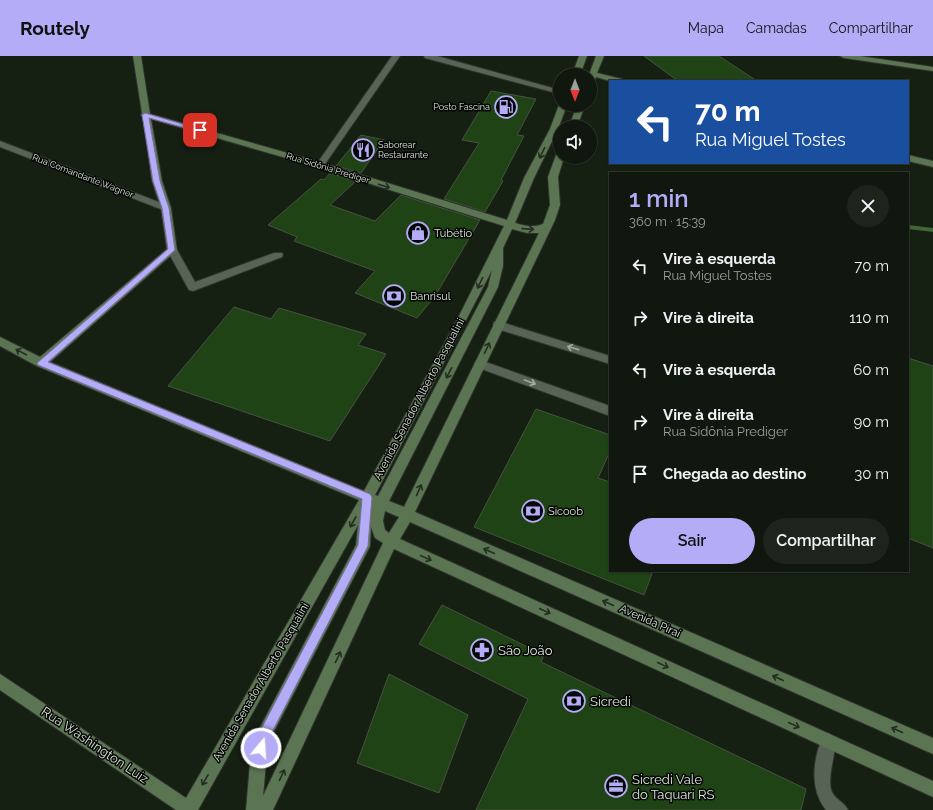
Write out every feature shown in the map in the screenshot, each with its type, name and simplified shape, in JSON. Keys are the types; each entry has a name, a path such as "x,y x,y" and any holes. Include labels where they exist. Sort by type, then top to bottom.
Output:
{"main road":[{"path":"41,363 172,250 166,208 157,181 145,115 137,56"},
{"path":"579,68 583,56"},
{"path":"596,68 600,56"},
{"path":"844,56 933,69"},
{"path":"597,79 609,80"},
{"name":"Avenida Senador Alberto Pasqualini","path":"189,810 367,497 463,318 509,226 560,112"},
{"name":"Rua Sidônia Prediger","path":"145,115 320,165 509,226 527,230 537,230 547,226"},
{"path":"909,158 933,164"},
{"path":"265,810 391,541 408,515 423,480 547,226 555,205 553,177 557,164"},
{"path":"498,247 498,266 493,287 381,503 376,521 380,534 391,541 933,789"},
{"name":"Avenida Piraí","path":"1,343 41,363 381,503 933,746"},
{"path":"254,810 258,763 263,737 363,546 367,497"},
{"name":"Rua Washington Luiz","path":"0,681 189,810"}],"street":[{"path":"320,165 396,56"},
{"path":"428,56 553,90"},
{"name":"Rua Comandante Wagner","path":"0,144 166,208"},
{"path":"172,250 193,287 278,256"},
{"path":"498,325 609,360"},
{"path":"480,364 609,411"},
{"path":"828,741 822,786 825,796 832,806 840,810"}],"building":[{"path":"644,56 719,56 755,80 677,80"},
{"path":"491,91 536,99 517,135 524,136 501,180 503,181 485,212 444,199 479,143 462,140"},
{"name":"Saborear Restaurante","path":"361,135 384,140 361,173 336,166"},
{"path":"330,173 356,181 330,205 375,221 401,195 480,220 435,296 417,318 355,293 375,271 294,241 297,237 268,225 321,179 324,180"},
{"path":"234,307 271,319 279,308 366,334 358,345 386,354 330,441 168,386"},
{"path":"909,358 933,366 933,548 909,538"},
{"path":"536,409 609,435 609,453 598,478 609,482 609,572 653,572 644,595 474,527"},
{"name":"Sicredi","path":"442,605 544,655 541,662 806,789 801,810 476,810 528,699 419,644"},
{"path":"389,674 468,715 439,793 357,763"}],"waterway":[{"path":"909,227 933,230"}],"place":[{"name":"Posto Fascina","path":"506,107"},
{"name":"Saborear Restaurante","path":"363,150"},
{"name":"Tubétio","path":"418,233"},
{"name":"Banrisul","path":"394,296"},
{"name":"Sicoob","path":"533,511"},
{"name":"São João","path":"482,650"},
{"name":"Sicredi","path":"574,701"},
{"name":"Sicredi Vale do Taquari RS","path":"616,786"}],"route":[{"path":"200,130 145,115 157,181 166,208 172,250 41,363 367,497 363,546 263,737 261,748"}]}
